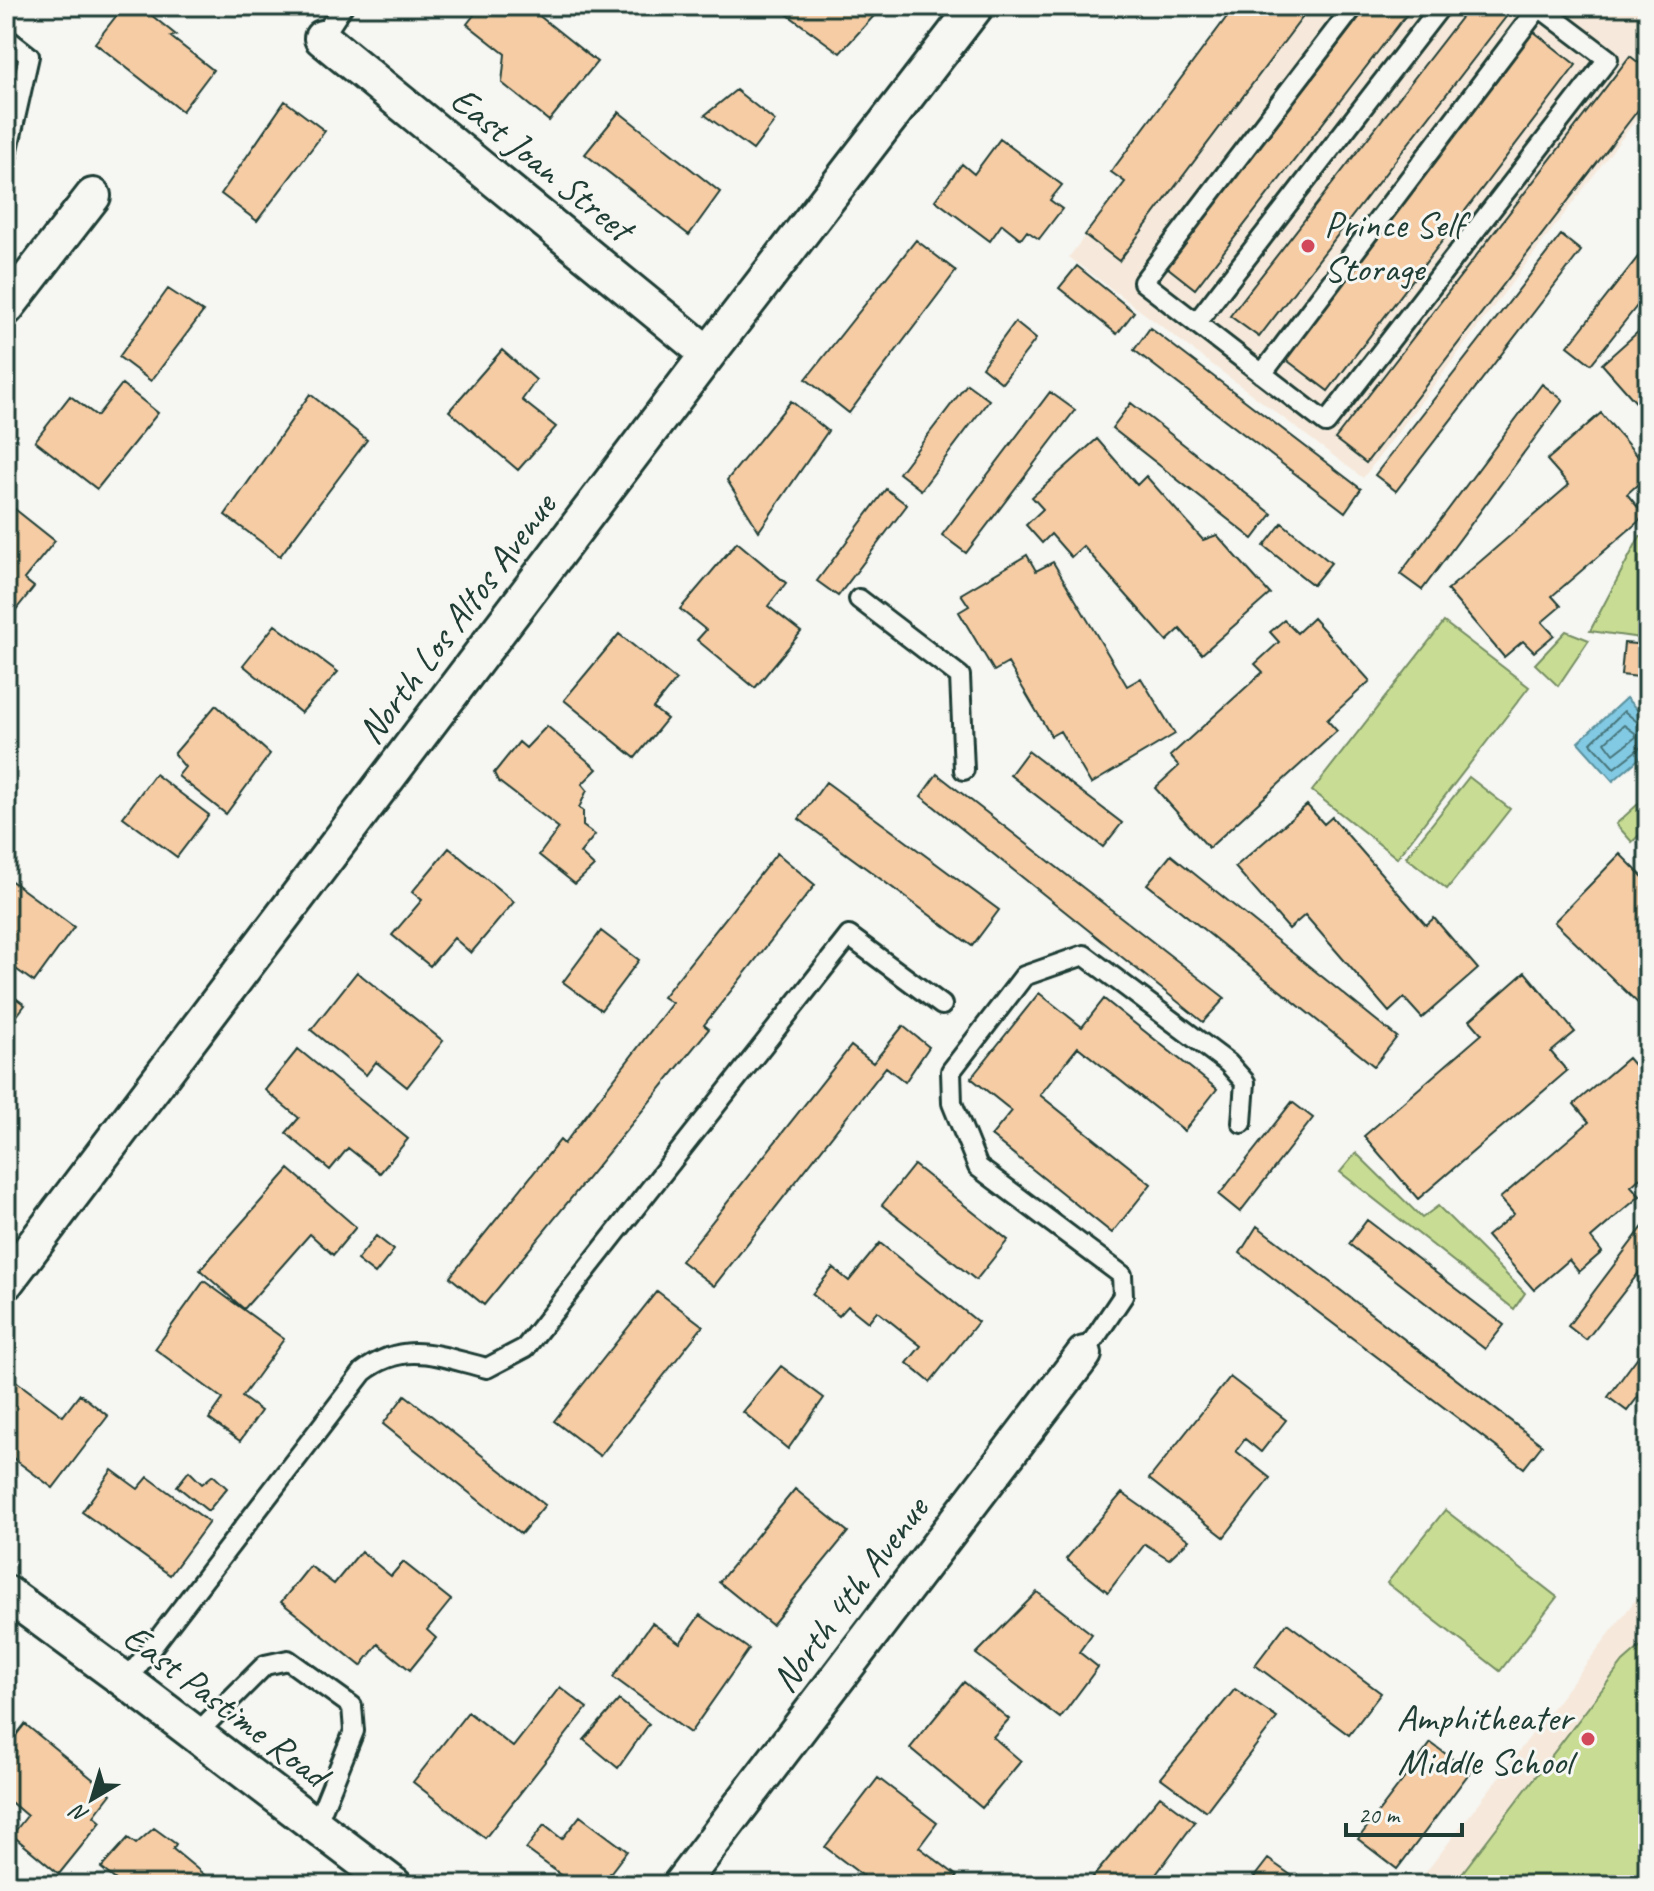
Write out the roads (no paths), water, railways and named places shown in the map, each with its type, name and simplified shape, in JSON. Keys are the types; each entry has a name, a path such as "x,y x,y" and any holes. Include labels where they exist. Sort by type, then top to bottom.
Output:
{"street":[{"name":"North Los Altos Avenue","path":"6,1282 708,354 976,6"},
{"name":"East Joan Street","path":"322,38 708,354"},
{"path":"6,308 93,196"},
{"name":"North 4th Avenue","path":"680,1885 1084,1354"},
{"name":"East Pastime Road","path":"6,1593 394,1885"}],"lane":[{"path":"322,38 343,6"},
{"path":"1262,374 1539,6 1608,59 1326,423 1262,374 1143,282 1354,6"},
{"path":"1196,323 1441,6"},
{"path":"6,38 29,56 6,158"},
{"path":"859,599 960,676 964,770"},
{"path":"126,1681 363,1372 378,1360 399,1353 420,1352 487,1368 525,1348 849,936 942,1005"},
{"path":"1084,1354 1123,1296 1122,1275 978,1167 952,1103 951,1071 1024,976 1084,955 1228,1063 1245,1082 1242,1123"},
{"path":"196,1734 265,1665 288,1660 352,1706 354,1731 316,1825"}],"water":[{"path":"1626,698 1648,721 1648,751 1613,781 1578,742"}],"place":[{"name":"Prince Self Storage","path":"1308,246"},
{"name":"Amphitheater Middle School","path":"1588,1739"}]}
